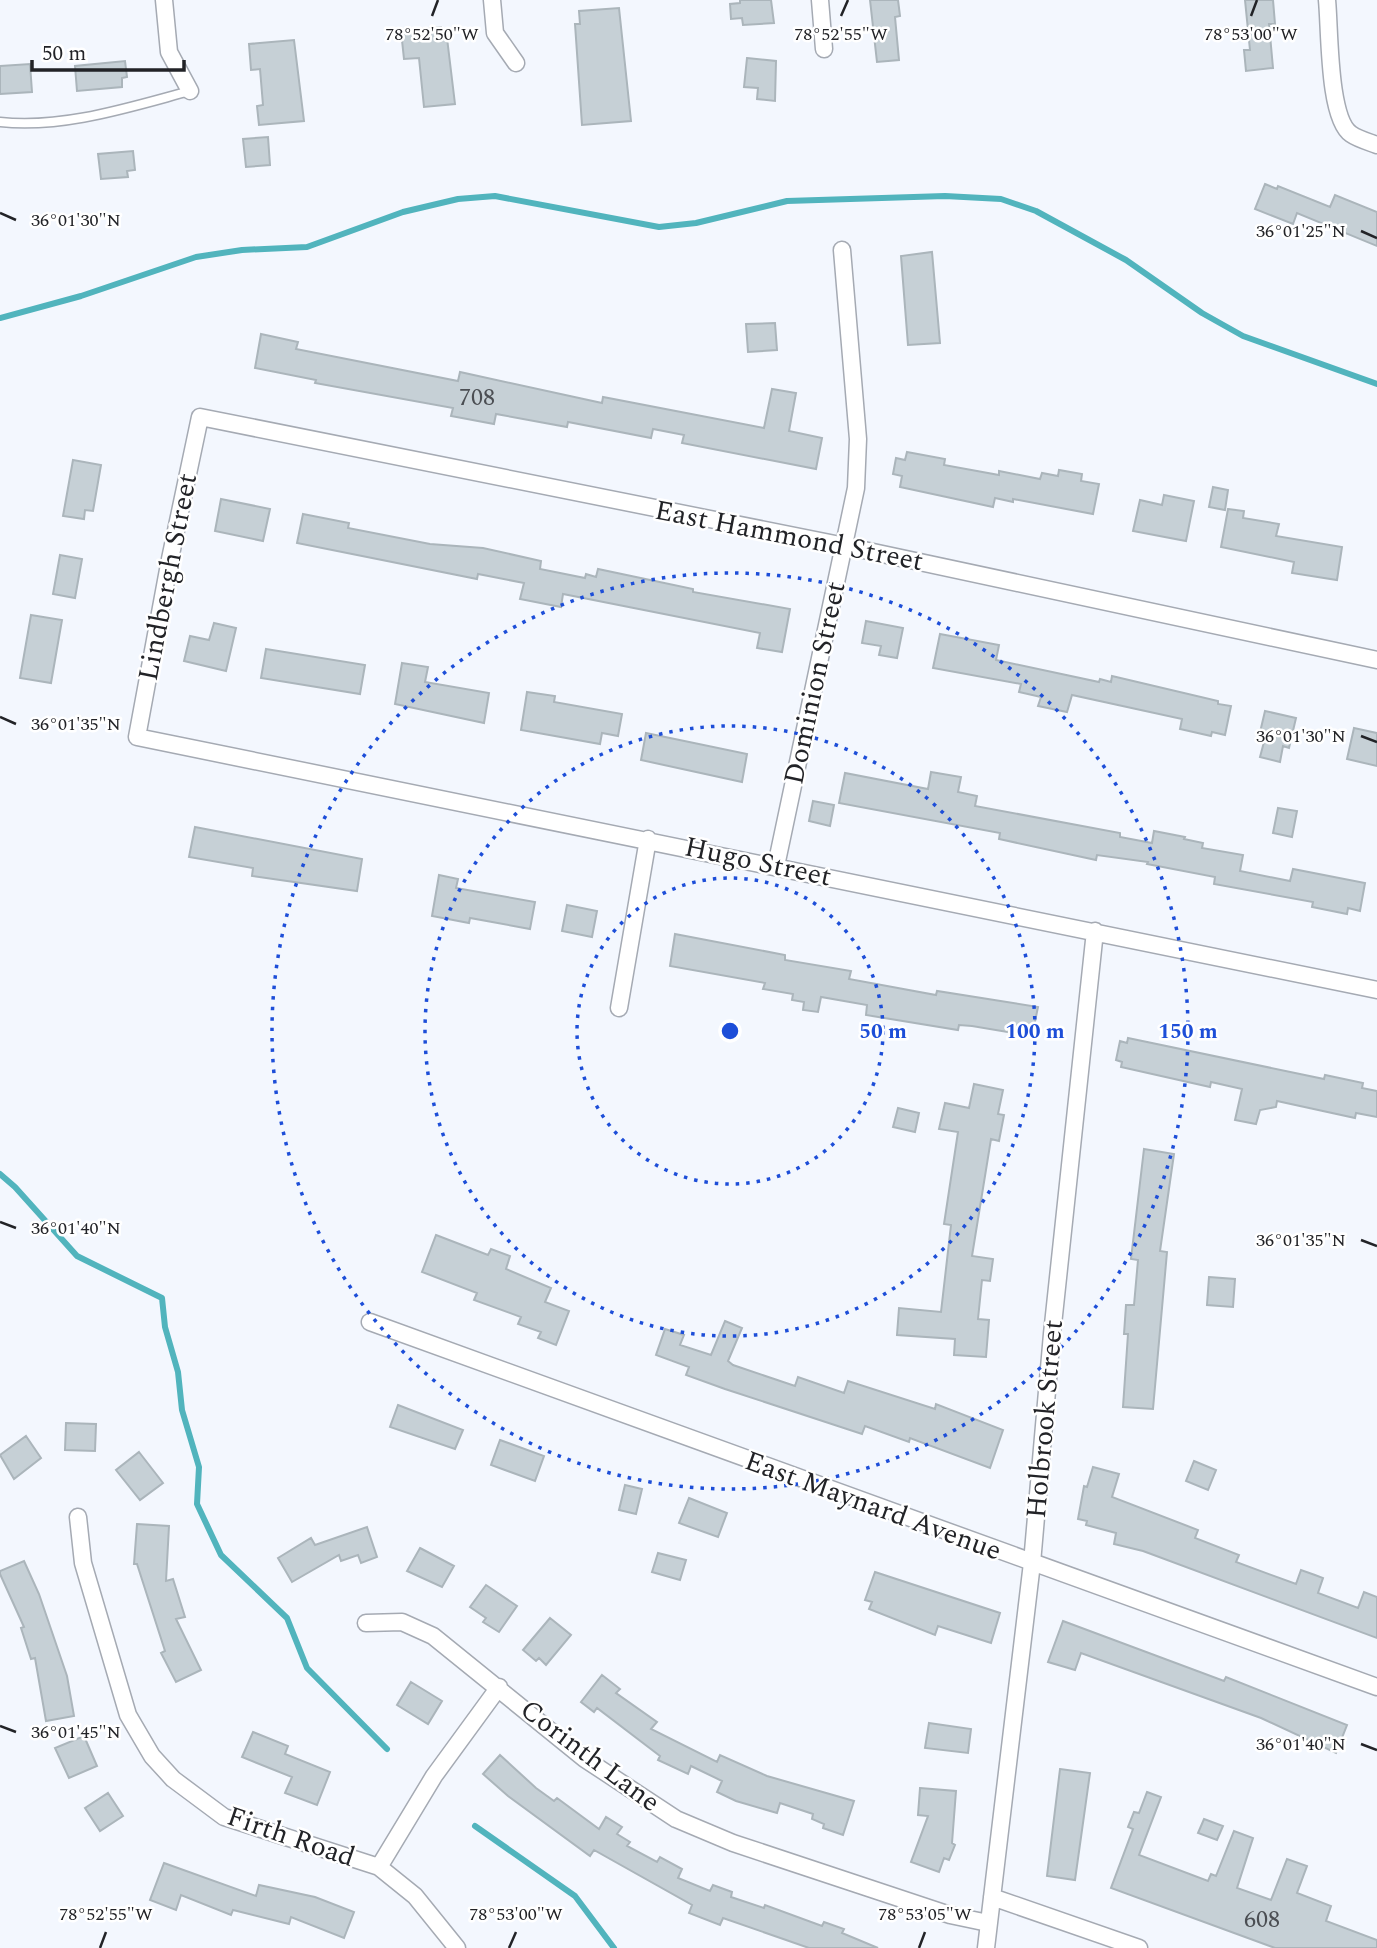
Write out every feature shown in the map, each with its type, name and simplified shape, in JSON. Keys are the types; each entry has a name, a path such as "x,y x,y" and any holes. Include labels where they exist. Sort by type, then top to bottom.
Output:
{"street":[{"path":"164,0 169,52 190,91"},
{"path":"492,0 495,33 516,63"},
{"path":"820,0 824,50"},
{"path":"1327,0 1335,107 1342,124 1352,135 1377,145"},
{"name":"Dominion Street","path":"776,866 856,488 858,439 842,250"},
{"name":"East Hammond Street","path":"200,417 845,546 1377,660"},
{"name":"Lindbergh Street","path":"137,737 200,417"},
{"name":"Hugo Street","path":"137,737 648,839 1377,990"},
{"path":"620,1008 648,839"},
{"name":"Holbrook Street","path":"986,1948 1032,1563 1052,1334 1096,931"},
{"name":"East Maynard Avenue","path":"370,1322 1377,1687"},
{"name":"Firth Road","path":"78,1517 83,1563 128,1715 152,1756 173,1779 224,1817 379,1867 415,1896 457,1948"},
{"name":"Corinth Lane","path":"366,1623 383,1621 416,1627 433,1636 499,1686 584,1759 676,1819 758,1852 950,1915 988,1923"},
{"path":"379,1867 434,1776 499,1686"},
{"path":"992,1897 1139,1948"}],"lane":[{"path":"0,122 50,122 115,111 190,91"}],"building":[{"path":"740,0 771,0 774,23 743,25 742,18 731,19 730,4 740,3"},
{"path":"870,0 898,0 900,16 895,17 899,60 877,62"},
{"path":"1245,0 1273,0 1275,24 1269,24 1273,68 1246,71 1244,50 1250,50"},
{"path":"619,8 631,121 582,125 575,24 580,24 579,11"},
{"path":"441,27 442,38 447,38 455,104 424,107 419,58 404,59 401,31"},
{"path":"294,40 304,121 259,125 257,106 263,105 260,69 251,70 249,44"},
{"path":"747,58 776,61 775,101 757,99 758,88 744,87"},
{"path":"125,61 127,77 122,78 122,87 77,91 75,66"},
{"path":"30,64 32,92 0,94 0,66"},
{"path":"268,137 270,165 246,167 243,139"},
{"path":"133,151 135,170 127,171 128,177 101,179 98,154"},
{"path":"1265,184 1277,189 1278,186 1330,207 1335,195 1377,212 1377,246 1297,213 1293,224 1255,209"},
{"path":"932,252 940,343 908,345 901,256"},
{"path":"775,323 777,350 748,352 746,324"},
{"path":"261,334 298,342 296,349 458,381 460,372 602,403 603,397 764,428 772,389 796,393 789,431 822,438 816,469 682,443 684,435 653,429 651,438 568,422 567,427 496,414 494,424 451,416 453,408 315,383 316,380 255,368"},
{"path":"907,452 945,459 944,465 999,475 999,471 1040,479 1042,473 1058,476 1059,470 1082,474 1081,481 1099,484 1093,514 1013,499 1013,502 995,498 993,507 900,487 902,476 893,474 896,458 905,460"},
{"path":"73,460 101,465 93,511 85,510 84,519 63,516"},
{"path":"1213,487 1228,490 1225,510 1209,507"},
{"path":"1164,495 1194,501 1186,541 1133,531 1140,500 1162,505"},
{"path":"221,499 270,509 263,541 215,531"},
{"path":"1228,509 1244,511 1243,518 1279,524 1276,536 1342,547 1337,580 1292,573 1294,562 1221,547"},
{"path":"303,514 349,523 348,528 430,544 483,548 541,561 540,569 585,578 586,574 596,577 598,569 693,589 693,592 790,609 782,652 757,648 760,633 563,594 561,607 520,599 524,583 478,574 477,579 297,543"},
{"path":"60,555 82,559 75,598 53,594"},
{"path":"31,615 62,620 51,683 20,678"},
{"path":"866,621 903,628 897,658 879,655 881,646 862,643"},
{"path":"214,623 236,628 226,671 184,661 190,636 209,640"},
{"path":"940,634 999,645 996,660 1099,682 1100,679 1111,682 1112,676 1218,701 1218,704 1231,706 1225,735 1212,732 1211,736 1180,729 1182,719 1072,695 1067,712 1038,706 1041,697 1019,692 1021,684 933,668"},
{"path":"266,649 365,665 360,694 261,678"},
{"path":"402,663 428,667 425,682 489,693 484,723 395,704"},
{"path":"527,692 555,696 554,702 622,714 618,736 602,733 600,744 521,730"},
{"path":"1265,711 1296,718 1289,748 1283,746 1280,762 1260,757 1264,742 1258,741"},
{"path":"1354,728 1377,733 1377,766 1347,759"},
{"path":"646,733 747,754 742,782 641,760"},
{"path":"931,772 961,777 958,792 977,796 975,806 1120,833 1120,837 1152,843 1154,831 1185,837 1184,839 1203,843 1202,848 1243,855 1240,871 1290,881 1293,869 1365,883 1360,911 1348,908 1347,914 1312,907 1313,902 1214,884 1215,877 1147,864 1148,862 1097,855 1096,860 999,839 1000,833 839,803 845,773 928,789"},
{"path":"813,801 834,805 830,826 809,821"},
{"path":"1278,808 1297,811 1292,837 1273,833"},
{"path":"195,827 362,859 357,891 252,876 253,868 189,857"},
{"path":"439,875 458,879 456,888 535,902 530,929 470,918 469,923 432,916"},
{"path":"567,905 597,911 592,937 562,931"},
{"path":"675,934 785,955 785,960 851,971 849,979 936,995 937,991 1038,1007 1032,1036 972,1026 959,1025 958,1030 866,1015 867,1005 821,997 818,1012 803,1010 804,1002 792,1000 793,994 763,989 765,983 670,966"},
{"path":"1128,1038 1324,1079 1325,1075 1363,1083 1362,1088 1377,1091 1377,1117 1356,1113 1355,1118 1277,1101 1276,1107 1260,1110 1256,1124 1235,1120 1242,1089 1211,1082 1210,1087 1121,1067 1122,1062 1116,1060 1120,1041 1127,1043"},
{"path":"974,1084 1003,1090 998,1114 1004,1115 999,1141 991,1139 972,1256 993,1259 990,1281 982,1280 978,1319 989,1320 986,1357 954,1355 955,1339 897,1335 899,1308 941,1312 951,1225 944,1224 958,1132 939,1129 945,1103 969,1108"},
{"path":"898,1108 919,1113 915,1132 893,1127"},
{"path":"1144,1149 1174,1154 1160,1251 1167,1252 1153,1409 1123,1407 1128,1334 1124,1334 1126,1305 1134,1305 1138,1260 1131,1259"},
{"path":"436,1235 488,1255 491,1249 510,1256 506,1269 551,1288 545,1302 569,1311 556,1345 538,1338 541,1332 518,1324 521,1317 474,1300 477,1293 422,1272"},
{"path":"1209,1277 1235,1279 1233,1307 1207,1305"},
{"path":"725,1321 742,1328 728,1361 733,1365 795,1386 798,1377 844,1393 848,1381 935,1409 936,1404 1003,1430 990,1468 910,1438 909,1442 865,1426 862,1434 725,1389 686,1375 689,1367 656,1355 665,1329 684,1335 680,1345 711,1355"},
{"path":"398,1405 463,1430 455,1449 390,1427"},
{"path":"66,1423 96,1424 95,1451 65,1450"},
{"path":"26,1436 41,1458 14,1479 0,1455"},
{"path":"500,1440 544,1456 535,1481 491,1465"},
{"path":"139,1452 163,1483 140,1500 116,1470"},
{"path":"1194,1461 1216,1470 1208,1490 1186,1481"},
{"path":"1093,1467 1119,1474 1112,1497 1198,1530 1195,1538 1239,1555 1236,1562 1296,1584 1301,1570 1323,1578 1318,1593 1358,1608 1364,1592 1377,1597 1377,1638 1143,1551 1114,1544 1116,1533 1086,1525 1087,1521 1078,1519 1084,1486 1087,1487"},
{"path":"625,1485 642,1489 636,1514 619,1510"},
{"path":"689,1498 727,1513 718,1537 679,1523"},
{"path":"137,1524 169,1526 166,1581 173,1579 185,1617 176,1619 201,1670 176,1682 161,1653 165,1651 137,1564 134,1564"},
{"path":"367,1527 377,1557 361,1563 358,1555 341,1561 339,1555 292,1582 278,1558 311,1538 315,1545"},
{"path":"420,1548 454,1566 442,1587 407,1571"},
{"path":"658,1553 686,1560 680,1580 652,1572"},
{"path":"24,1561 39,1594 67,1676 74,1716 46,1721 35,1658 31,1659 21,1628 24,1627 0,1574 0,1571"},
{"path":"875,1572 1000,1613 991,1643 938,1626 935,1635 869,1609 872,1602 865,1600"},
{"path":"486,1585 517,1606 499,1632 483,1622 486,1618 470,1607"},
{"path":"550,1618 571,1635 546,1665 539,1658 536,1661 523,1650"},
{"path":"1063,1621 1224,1681 1226,1677 1347,1725 1336,1753 1261,1718 1081,1653 1075,1670 1048,1662"},
{"path":"602,1675 620,1689 616,1693 657,1722 651,1729 717,1762 720,1755 767,1776 854,1801 843,1835 823,1828 824,1824 812,1819 813,1814 780,1803 777,1813 736,1801 717,1792 722,1781 691,1766 688,1774 658,1760 660,1756 597,1708 594,1712 581,1702"},
{"path":"411,1682 442,1701 428,1724 397,1705"},
{"path":"929,1723 971,1729 968,1753 925,1748"},
{"path":"253,1732 288,1746 285,1754 330,1772 317,1805 285,1793 292,1777 242,1757"},
{"path":"84,1736 97,1766 69,1778 55,1748"},
{"path":"500,1755 536,1788 554,1801 557,1798 599,1829 606,1817 622,1827 617,1834 630,1842 627,1846 657,1862 660,1857 682,1869 678,1878 710,1891 713,1885 732,1892 731,1897 764,1908 765,1905 822,1926 824,1922 844,1929 842,1933 878,1948 809,1948 723,1918 720,1925 689,1913 692,1905 594,1850 590,1856 508,1796 483,1774"},
{"path":"1060,1769 1090,1773 1075,1880 1047,1876"},
{"path":"920,1788 956,1791 952,1843 955,1845 949,1860 944,1858 939,1872 911,1862 928,1816 918,1815"},
{"path":"1147,1792 1161,1797 1139,1855 1208,1881 1211,1874 1216,1876 1234,1831 1253,1838 1237,1888 1271,1900 1287,1859 1307,1866 1297,1893 1331,1906 1326,1921 1377,1940 1377,1948 1275,1948 1111,1888 1133,1829 1128,1827 1134,1812 1139,1813"},
{"path":"108,1793 123,1816 100,1831 85,1808"},
{"path":"1204,1819 1223,1826 1217,1840 1198,1833"},
{"path":"164,1863 256,1896 259,1885 315,1897 354,1912 344,1938 291,1917 289,1924 233,1910 231,1915 181,1895 176,1910 150,1900"}],"waterway":[{"path":"0,318 81,296 196,257 242,250 307,247 403,212 458,199 495,196 659,227 696,223 787,201 945,196 1001,199 1036,211 1126,260 1202,313 1243,336 1377,384"},
{"path":"0,1174 77,1256 162,1298 165,1327 178,1372 182,1410 199,1467 197,1504 221,1555 287,1618 307,1668 387,1749"},
{"path":"475,1826 575,1896 614,1948"}]}
